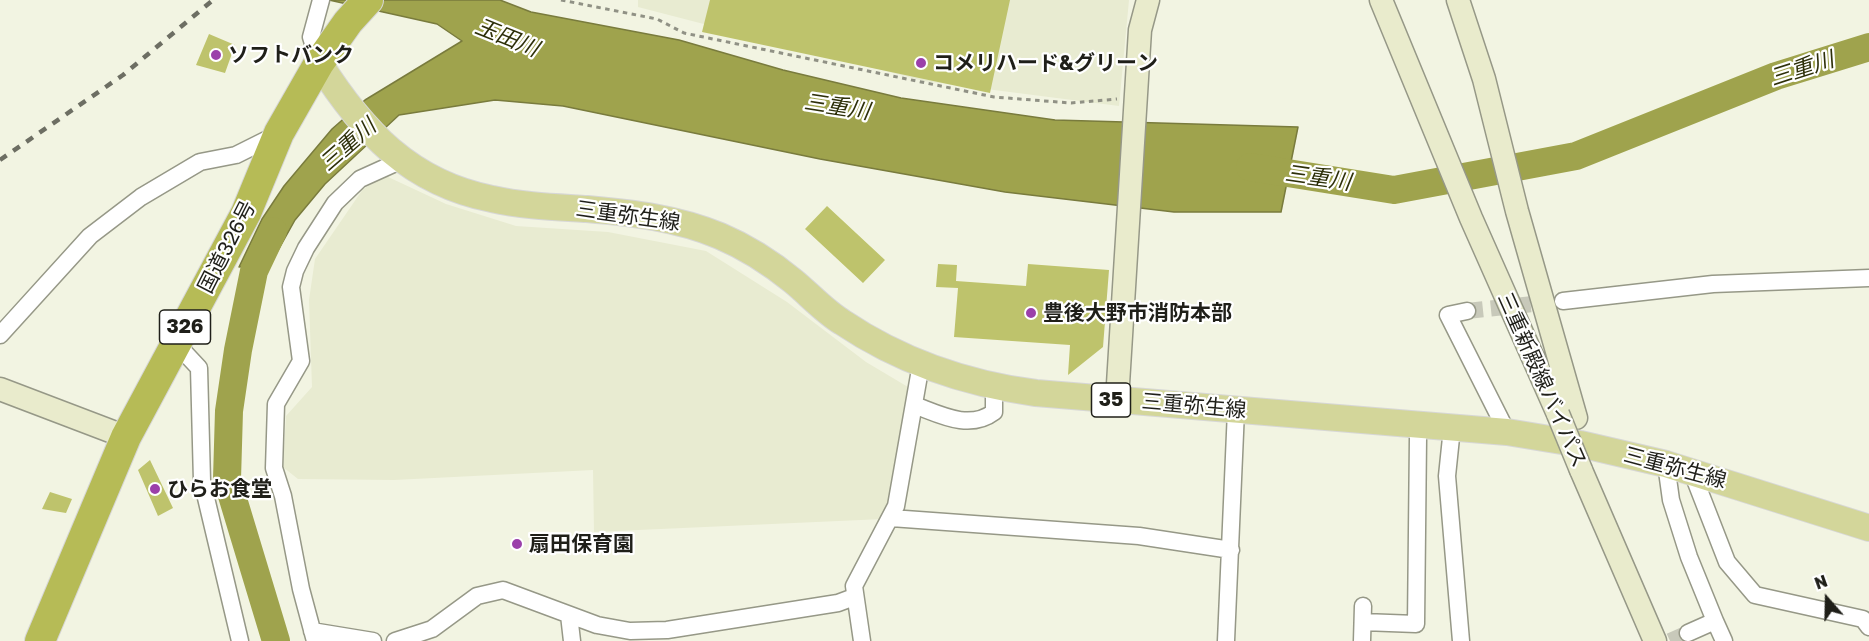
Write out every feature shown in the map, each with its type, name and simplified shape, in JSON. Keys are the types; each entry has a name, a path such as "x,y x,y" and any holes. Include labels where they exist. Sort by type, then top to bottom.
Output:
{"highway":[{"name":"国道326号","path":"40,641 126,437 246,213 279,134 320,63 358,11"}],"main road":[{"path":"1118,400 1140,30 1148,0"},
{"name":"三重新殿線バイパス","path":"1381,0 1471,218 1567,416 1613,542 1654,641"},
{"name":"三重新殿線バイパス","path":"1458,0 1484,79 1567,416"},
{"name":"三重弥生線","path":"320,63 343,100 373,136 399,158 451,187 490,199 667,219 719,236 751,252 783,273 841,322 921,364 994,387 1118,400 1507,432 1580,444 1666,464 1869,528"},
{"path":"0,389 126,437"}],"street":[{"path":"320,63 311,38 321,0"},
{"path":"0,335 90,236 141,197 200,162 236,155 279,134"},
{"path":"373,641 314,636 283,496 274,468 276,404 301,361 291,287 295,271 306,248 335,203 360,179 399,158"},
{"path":"1563,301 1713,284 1869,278"},
{"path":"1467,311 1448,315 1507,432"},
{"path":"184,353 199,368 202,481 240,641"},
{"path":"862,641 854,586 891,518 921,364"},
{"path":"914,405 956,421 986,418 994,412 994,387"},
{"path":"1226,641 1236,410"},
{"path":"1362,641 1363,614 1416,624 1420,425"},
{"path":"1452,428 1447,476 1461,641"},
{"path":"1666,464 1671,500 1689,557 1725,641"},
{"path":"1692,472 1727,562 1755,595 1863,620 1869,627"},
{"path":"891,518 1139,536 1231,550"},
{"path":"395,641 410,639 432,629 477,596 503,590 597,625 630,631 668,630 838,603 854,597"},
{"path":"569,615 572,641"},
{"path":"1688,633 1715,621"}],"path":[{"path":"561,0 657,19 684,33 994,97 1071,103 1122,99"}],"shaded area":[{"path":"638,0 1129,0 1119,106 924,81 638,7"},
{"path":"386,176 446,204 516,226 608,232 706,251 787,302 866,362 908,387 895,475 883,519 594,532 593,470 394,480 298,479 283,467 286,416 312,387 309,300 315,259 363,189"}],"water":[{"name":"玉田川","path":"329,0 500,0 531,12 679,40 783,70 901,98 1055,120 1298,127 1281,212 1174,212 1005,192 820,159 563,106 495,100 399,115 325,184 295,220 271,263 239,267 262,219 284,186 332,129 365,100 462,41 437,24"}],"building":[{"name":"コメリハード&グリーン","path":"710,0 1010,0 990,93 702,32"},
{"name":"ソフトバンク","path":"209,34 235,45 225,73 196,65"},
{"path":"827,206 885,260 863,283 805,229"},
{"name":"豊後大野市消防本部","path":"938,264 957,265 956,281 1026,286 1028,264 1109,270 1103,347 1068,375 1070,345 954,337 958,288 936,287"},
{"name":"ひらお食堂","path":"150,460 173,508 158,516 138,470"},
{"path":"50,492 72,499 66,513 42,509"}],"waterway":[{"name":"三重川","path":"1250,167 1394,190 1576,156 1776,76 1869,47"},
{"name":"三重川","path":"273,231 254,271 238,350 229,411 227,479 276,641"}],"tunnel":[{"path":"1467,311 1552,302"},
{"path":"1670,641 1688,633"}],"railway":[{"path":"0,160 123,75 213,0"}],"place":[{"name":"ソフトバンク","path":"216,55"},
{"name":"コメリハード&グリーン","path":"921,63"},
{"name":"豊後大野市消防本部","path":"1031,313"},
{"name":"ひらお食堂","path":"155,489"},
{"name":"扇田保育園","path":"517,544"}]}
